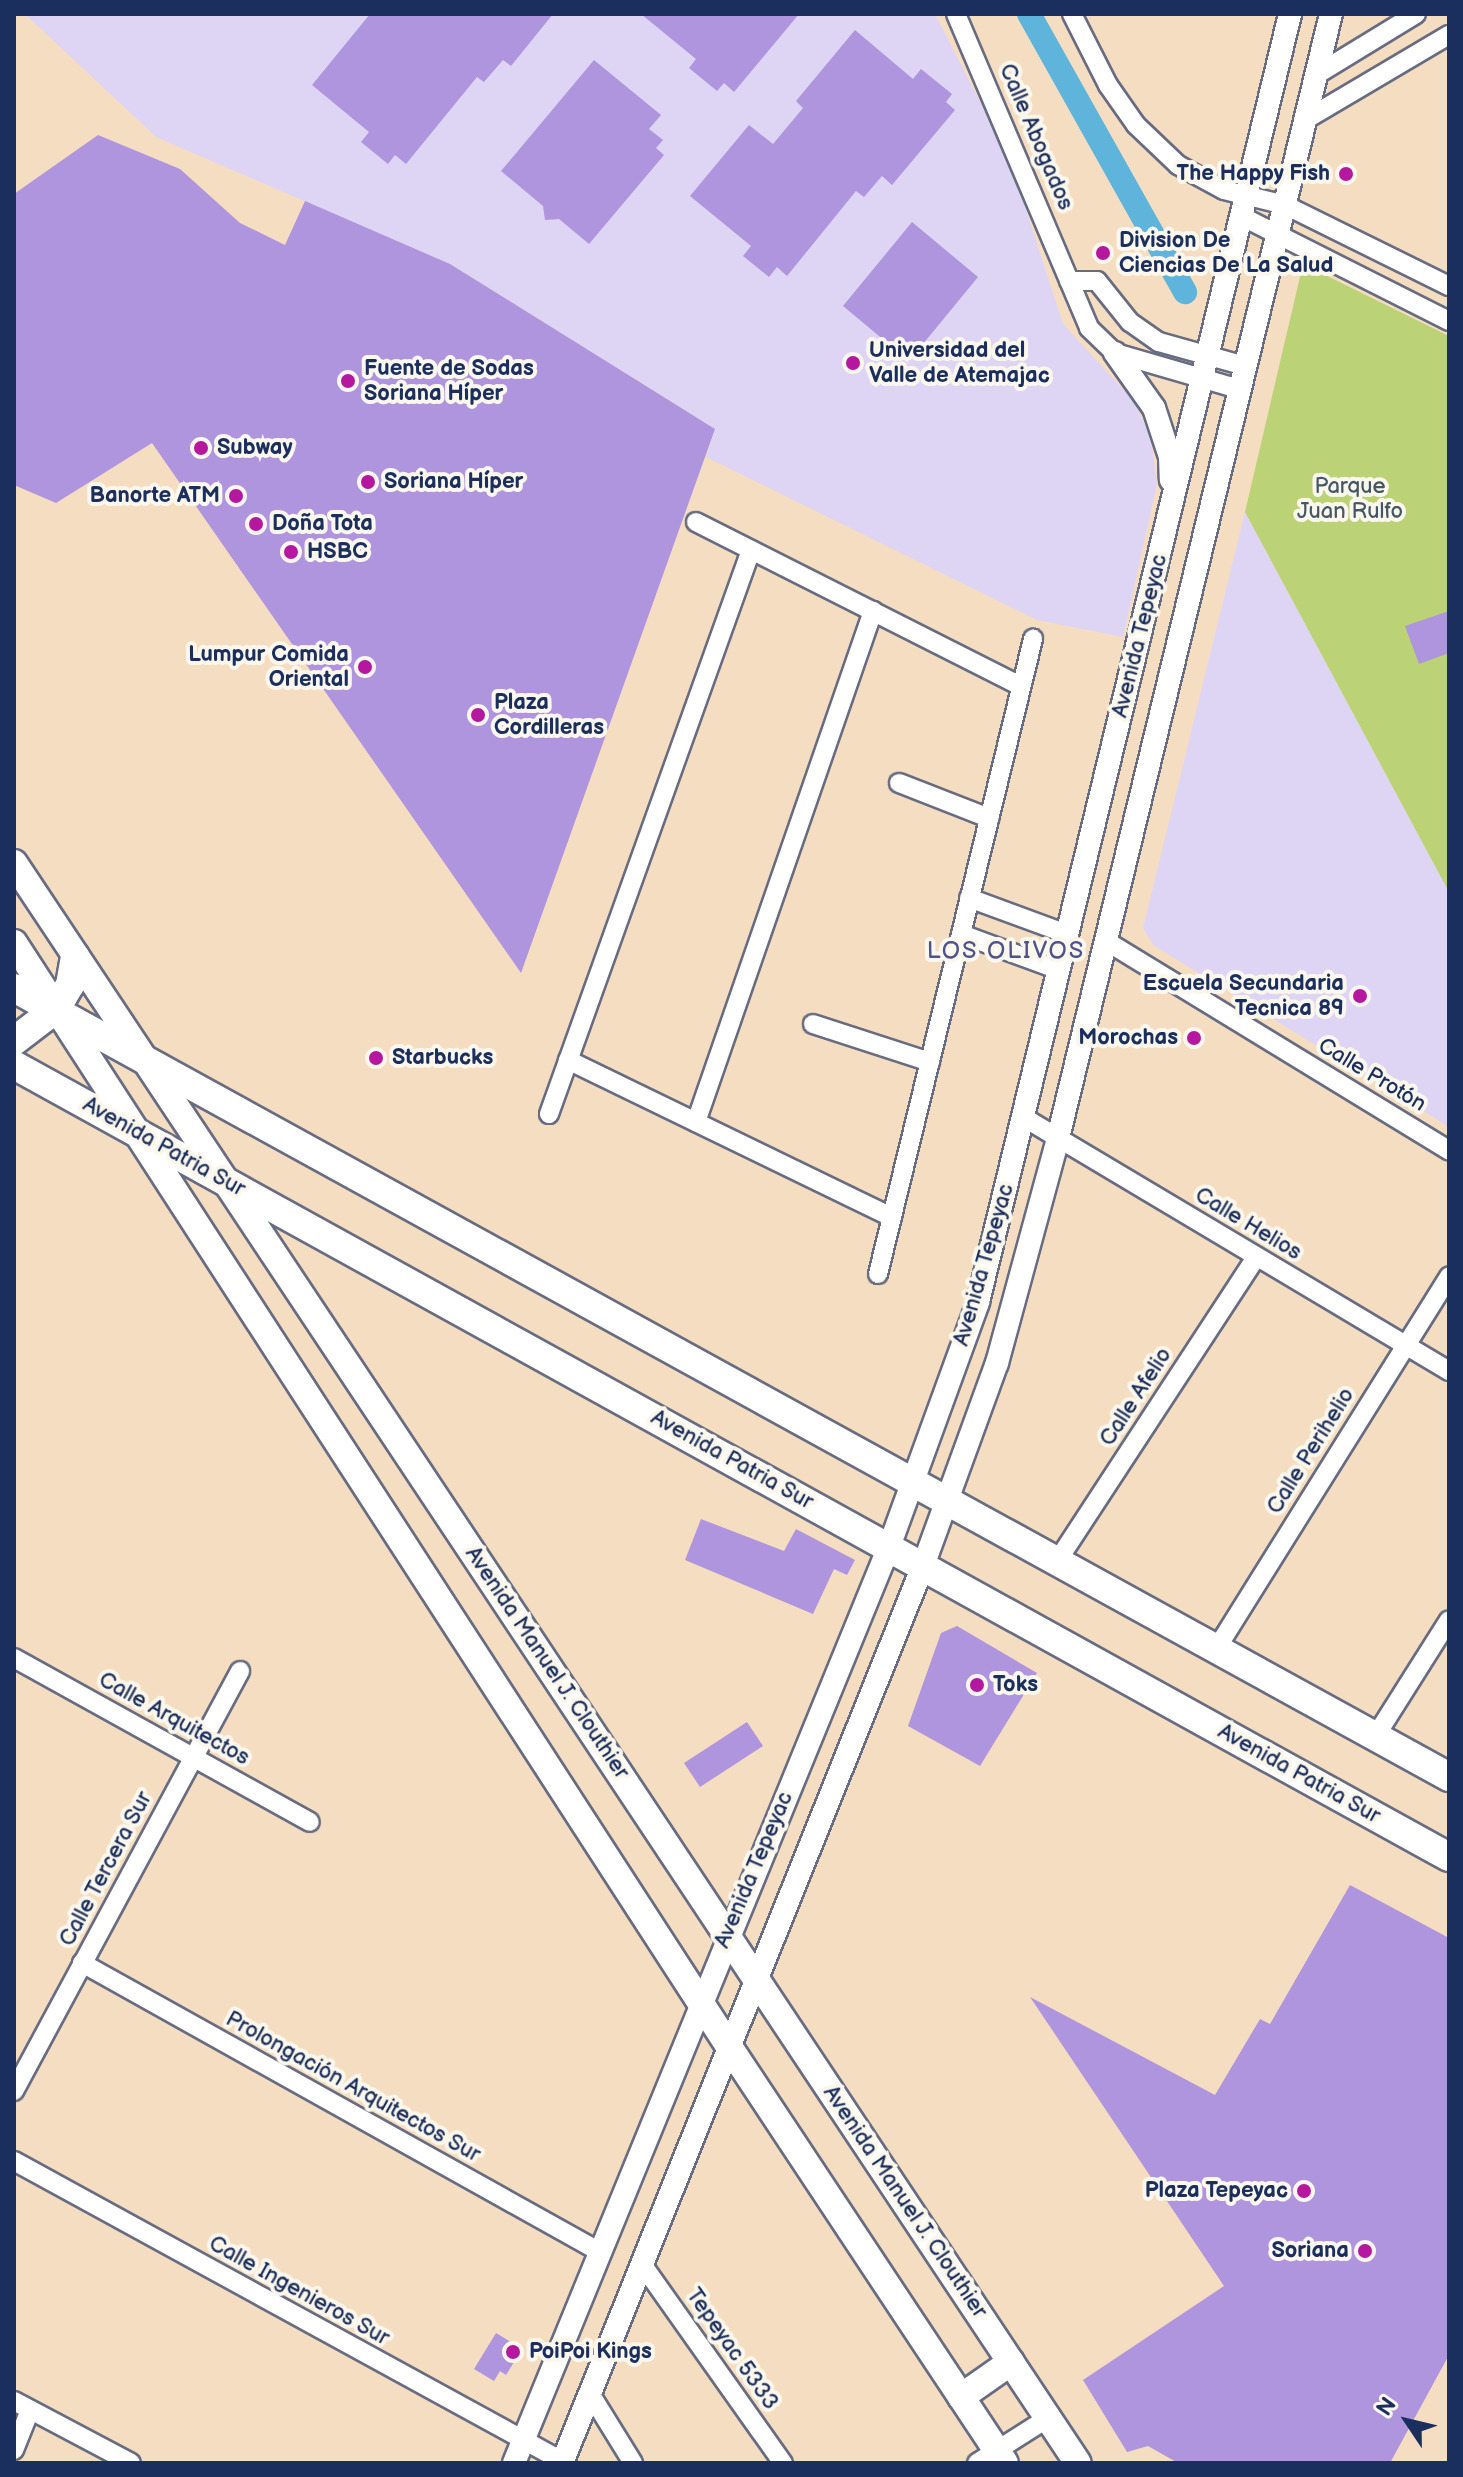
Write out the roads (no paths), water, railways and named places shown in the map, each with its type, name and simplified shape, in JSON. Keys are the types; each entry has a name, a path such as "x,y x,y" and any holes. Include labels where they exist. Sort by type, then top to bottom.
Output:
{"main road":[{"name":"Avenida Manuel J. Clouthier","path":"14,863 144,1063 1078,2463"},
{"path":"14,943 129,1128 961,2397 993,2459"},
{"path":"14,1041 56,1009 70,985 75,956"},
{"path":"14,988 56,1009 144,1063 1449,1777"},
{"name":"Avenida Patria Sur","path":"14,1065 1449,1857"},
{"path":"961,2397 1011,2362"}],"street":[{"name":"Calle Abogados","path":"956,14 1089,328 1115,353 1239,389"},
{"path":"1072,14 1108,85 1158,149 1244,207 1276,235 1449,321"},
{"name":"Avenida Tepeyac","path":"518,2453 700,1999 889,1547 978,1302 1290,14"},
{"name":"Avenida Tepeyac","path":"562,2462 755,1976 948,1504 997,1363 1058,1138 1331,14"},
{"path":"1316,75 1416,14"},
{"path":"1305,120 1449,35"},
{"path":"1244,207 1285,205 1449,286"},
{"path":"1069,281 1097,281 1141,332 1247,356"},
{"path":"1115,353 1138,380 1164,434 1171,509"},
{"path":"696,522 1021,686"},
{"path":"549,1114 751,550"},
{"path":"696,1122 873,611"},
{"path":"878,1274 1033,639"},
{"path":"899,783 989,818"},
{"path":"969,898 1067,934"},
{"path":"961,934 1059,970"},
{"name":"Calle Protón","path":"1106,941 1449,1150"},
{"path":"813,1024 930,1062"},
{"path":"568,1060 892,1217"},
{"name":"Calle Helios","path":"1023,1117 1449,1371"},
{"name":"Calle Afelio","path":"1056,1563 1256,1257"},
{"name":"Calle Perihelio","path":"1215,1651 1449,1276"},
{"path":"1375,1737 1449,1620"},
{"name":"Calle Arquitectos","path":"14,1658 310,1822"},
{"name":"Calle Tercera Sur","path":"14,2091 240,1671"},
{"name":"Prolongación Arquitectos Sur","path":"82,1963 600,2252"},
{"name":"Calle Ingenieros Sur","path":"14,2161 518,2453 562,2462"},
{"name":"Tepeyac 5333","path":"642,2264 783,2463"},
{"path":"591,2395 633,2463"},
{"path":"14,2450 22,2406 131,2463"},
{"path":"993,2459 1048,2418"}],"waterway":[{"path":"1029,14 1185,292"}],"place":[{"name":"The Happy Fish","path":"1346,174"},
{"name":"Division De Ciencias De La Salud","path":"1103,253"},
{"name":"Universidad del Valle de Atemajac","path":"853,363"},
{"name":"Fuente de Sodas Soriana Híper","path":"348,381"},
{"name":"Subway","path":"201,448"},
{"name":"Soriana Híper","path":"368,482"},
{"name":"Banorte ATM","path":"236,496"},
{"name":"Doña Tota","path":"256,524"},
{"name":"HSBC","path":"291,552"},
{"name":"Lumpur Comida Oriental","path":"365,667"},
{"name":"Plaza Cordilleras","path":"478,715"},
{"name":"Escuela Secundaria Tecnica 89","path":"1360,996"},
{"name":"Morochas","path":"1194,1038"},
{"name":"Starbucks","path":"376,1058"},
{"name":"Toks","path":"977,1685"},
{"name":"Plaza Tepeyac","path":"1304,2191"},
{"name":"Soriana","path":"1365,2251"},
{"name":"PoiPoi Kings","path":"513,2352"}],"district":[{"name":"LOS OLIVOS","path":"1006,951"}],"park label":[{"name":"Parque Juan Rulfo","path":"1350,498"}]}
